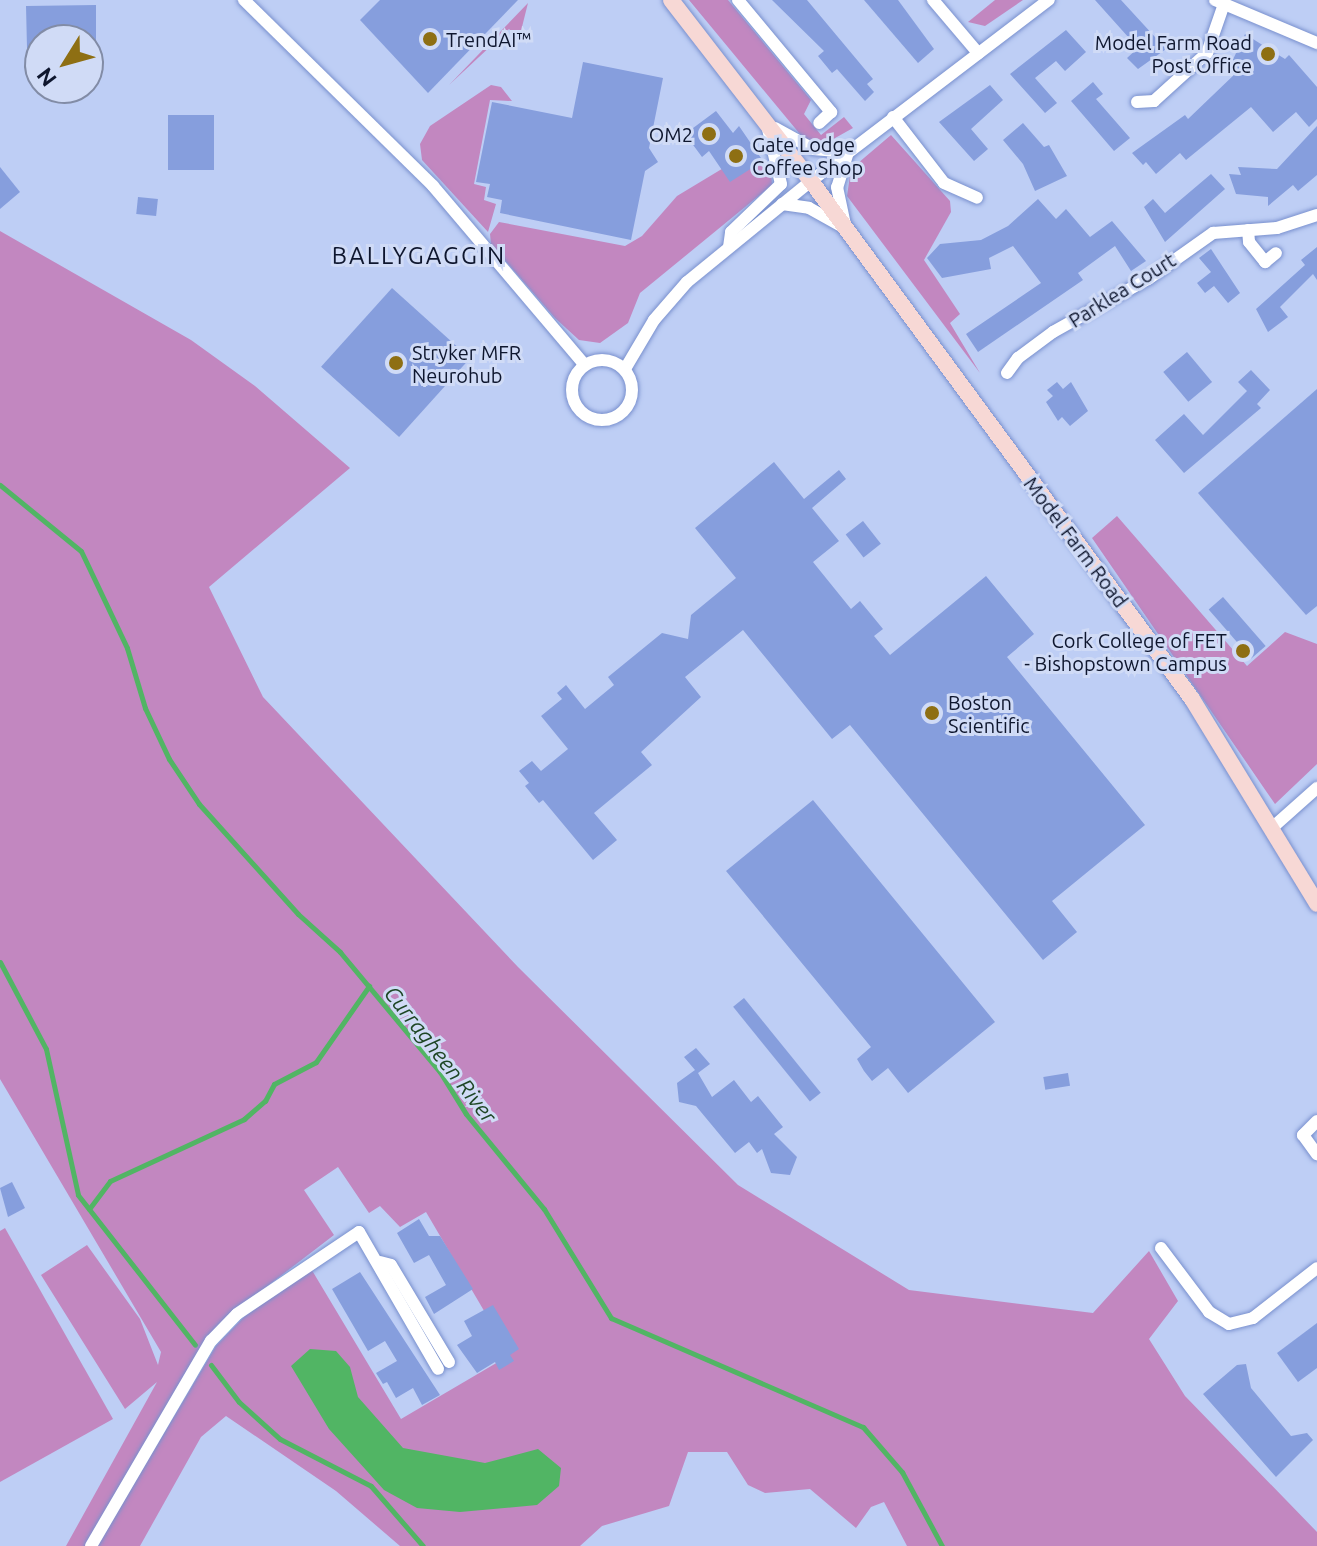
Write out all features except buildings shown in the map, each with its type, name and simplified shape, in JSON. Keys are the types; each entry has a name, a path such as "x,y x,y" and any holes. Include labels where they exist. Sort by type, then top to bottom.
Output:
{"main road":[{"name":"Model Farm Road","path":"671,0 811,181 1192,699 1273,827 1317,904"}],"street":[{"path":"244,0 433,186 585,365"},
{"path":"738,0 831,112 819,123"},
{"path":"933,0 978,53"},
{"path":"625,369 610,360 585,365 574,380 574,399 584,414 602,420 620,415 631,398 625,369 670,300 729,247 893,117 1049,0"},
{"path":"1137,102 1154,101 1207,53 1220,2 1317,42"},
{"path":"893,117 944,183 977,198"},
{"path":"766,122 813,149 848,152"},
{"path":"729,247 731,232 781,184 766,122"},
{"name":"Model Farm Road","path":"846,229 837,187 848,152"},
{"path":"782,204 809,208 846,229"},
{"name":"Parklea Court","path":"1007,373 1018,358 1053,332 1148,279 1202,239 1222,230 1277,228 1317,215"},
{"path":"1248,230 1249,242 1265,262 1276,253"},
{"path":"1273,827 1317,788"},
{"path":"1317,1121 1303,1135 1317,1154"},
{"path":"91,1546 211,1341 237,1314 359,1232 380,1262 378,1270 444,1366"},
{"path":"1161,1248 1209,1312 1229,1324 1253,1318 1317,1268"}],"shaded area":[{"path":"689,0 728,0 811,100 804,114 821,135 844,117 853,128 828,142 804,139"},
{"path":"995,0 1023,0 985,26 968,22"},
{"path":"528,3 521,31 516,36 509,29 449,85"},
{"path":"491,85 501,87 512,101 490,100 474,184 486,187 484,200 496,204 488,232 422,160 420,144 430,126"},
{"path":"891,135 950,201 951,212 924,260 960,314 950,323 980,373 847,196 851,169"},
{"path":"740,158 771,170 772,185 640,293 628,323 600,343 579,340 555,318 491,244 490,234 499,222 625,246 642,236 677,196"},
{"path":"0,231 191,340 255,386 350,468 209,587 263,697 518,967 738,1185 909,1290 1093,1313 1149,1251 1178,1301 1149,1339 1185,1396 1317,1532 1317,1546 907,1546 884,1502 871,1507 856,1528 810,1489 765,1493 748,1485 727,1452 688,1452 669,1506 602,1526 580,1546 400,1546 336,1491 226,1416 201,1437 140,1546 97,1546 216,1346 244,1317 310,1267 401,1419 510,1355 426,1212 400,1227 380,1206 369,1213 338,1167 304,1190 334,1235 231,1314 85,1546 66,1546 157,1382 125,1409 41,1275 87,1245 140,1319 158,1365 161,1352 0,1079"},
{"path":"1117,516 1247,666 1285,632 1317,644 1317,764 1275,804 1092,538"},
{"path":"5,1228 113,1419 0,1482 0,1231"},
{"path":"310,1349 336,1351 350,1367 358,1397 403,1448 485,1463 538,1449 561,1468 559,1486 537,1505 460,1512 417,1508 384,1490 329,1429 291,1366"}],"waterway":[{"name":"Curragheen River","path":"0,485 81,551 127,648 145,708 169,759 199,804 298,914 340,952 440,1072 466,1114 544,1209 611,1318 863,1427 902,1472 942,1546"},
{"path":"0,962 46,1049 78,1195 195,1345"},
{"path":"89,1209 110,1181 244,1119 265,1101 274,1084 316,1062 369,986"},
{"path":"211,1365 239,1402 280,1439 371,1486 423,1546"}],"place":[{"name":"TrendAI™","path":"430,39"},
{"name":"Model Farm Road Post Office","path":"1268,54"},
{"name":"OM2","path":"709,134"},
{"name":"Gate Lodge Coffee Shop","path":"736,156"},
{"name":"Stryker MFR Neurohub","path":"396,363"},
{"name":"Cork College of FET - Bishopstown Campus","path":"1243,651"},
{"name":"Boston Scientific","path":"932,713"}],"district":[{"name":"BALLYGAGGIN","path":"419,256"}]}
